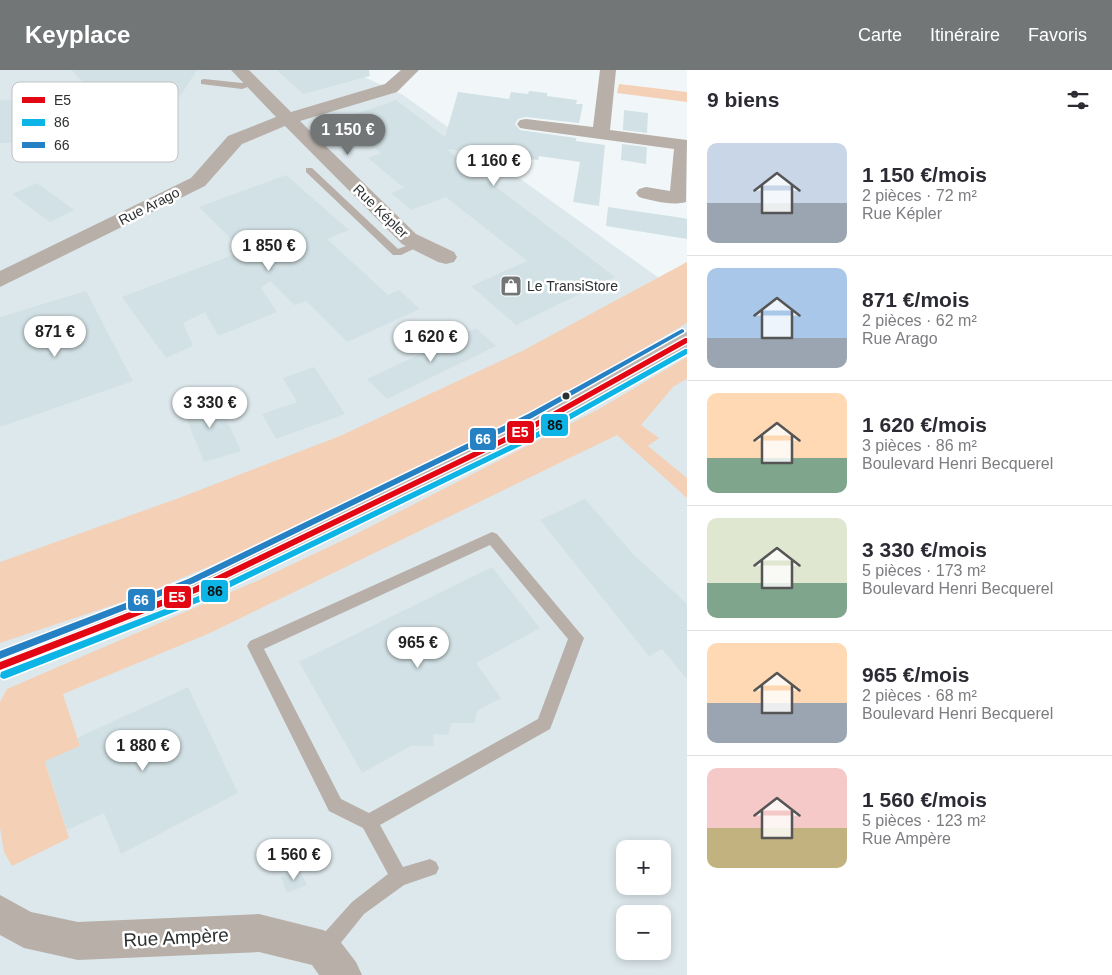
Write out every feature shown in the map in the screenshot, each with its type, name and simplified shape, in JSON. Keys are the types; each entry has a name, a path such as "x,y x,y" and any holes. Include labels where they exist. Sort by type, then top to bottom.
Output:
{"main road":[{"path":"0,666 195,590 535,425 687,340"}],"street":[{"name":"Rue Arago","path":"0,280 198,182 235,140 286,118 391,88 411,70"},
{"path":"601,133 608,70"},
{"name":"Rue Képler","path":"246,77 409,239 446,257"},
{"path":"526,124 684,144 679,198 646,193"},
{"name":"Rue Ampère","path":"0,913 24,929 78,941 259,933 333,962"}],"lane":[{"path":"204,82 242,86 246,77"},
{"path":"309,170 397,253 419,244"},
{"path":"368,822 544,724 576,638 492,538 255,646 335,805 368,822 399,876"},
{"path":"333,962 358,908 399,876 430,868"}],"shaded area":[{"path":"0,70 349,70 403,95 659,278 687,262 687,975 0,975"},
{"path":"619,84 687,92 687,102 617,93"},
{"path":"687,262 687,323 581,385 427,463 226,559 140,596 0,643 0,562 179,498 340,436 522,351"},
{"path":"687,357 687,379 674,386 641,425 659,438 648,446 687,478 687,498 617,435 210,633 63,694 80,746 45,762 69,838 12,866 4,852 0,828 0,702 7,689 259,580 352,536 599,409"}],"building":[{"path":"72,70 197,70 178,99 178,82 82,82"},
{"path":"277,70 369,70 370,76 303,94"},
{"path":"529,91 547,93 547,96 577,100 576,104 583,104 579,123 526,117 518,119 515,124 520,130 576,138 576,141 605,145 599,206 573,202 580,162 539,156 538,160 446,149 615,277 516,325 471,286 527,261 446,197 411,210 391,193 404,188 368,158 381,153 339,120 396,100 445,137 458,92 509,99 511,92 528,94"},
{"path":"12,99 12,143 0,143 0,100"},
{"path":"624,110 648,113 647,133 623,130"},
{"path":"622,144 647,147 646,164 621,160"},
{"path":"286,175 349,230 327,239 388,295 399,290 420,309 347,342 306,301 294,305 270,281 261,288 277,312 218,336 205,312 183,323 193,346 166,358 122,297 243,251 199,207"},
{"path":"37,183 74,210 50,222 12,194"},
{"path":"608,207 687,219 687,239 606,226"},
{"path":"86,291 133,381 0,427 0,317"},
{"path":"476,328 496,346 387,399 367,379"},
{"path":"314,367 345,414 276,439 262,414 297,402 283,378"},
{"path":"215,395 241,451 204,462 181,405"},
{"path":"585,499 633,554 687,604 687,679 662,649 649,656 540,520"},
{"path":"492,567 540,628 476,663 501,698 477,711 475,723 452,723 448,735 433,734 434,746 411,746 362,773 299,662"},
{"path":"188,687 238,793 121,854 104,813 67,830 45,761 80,746 77,738"},
{"path":"298,867 307,885 287,893 281,877"}],"transit line":[{"name":"66","path":"0,655 191,581 530,416 682,331"},
{"name":"E5","path":"0,666 195,590 535,425 687,340"},
{"name":"86","path":"4,675 199,599 539,434 687,351"}],"place":[{"name":"Le TransiStore","path":"511,286"}]}
